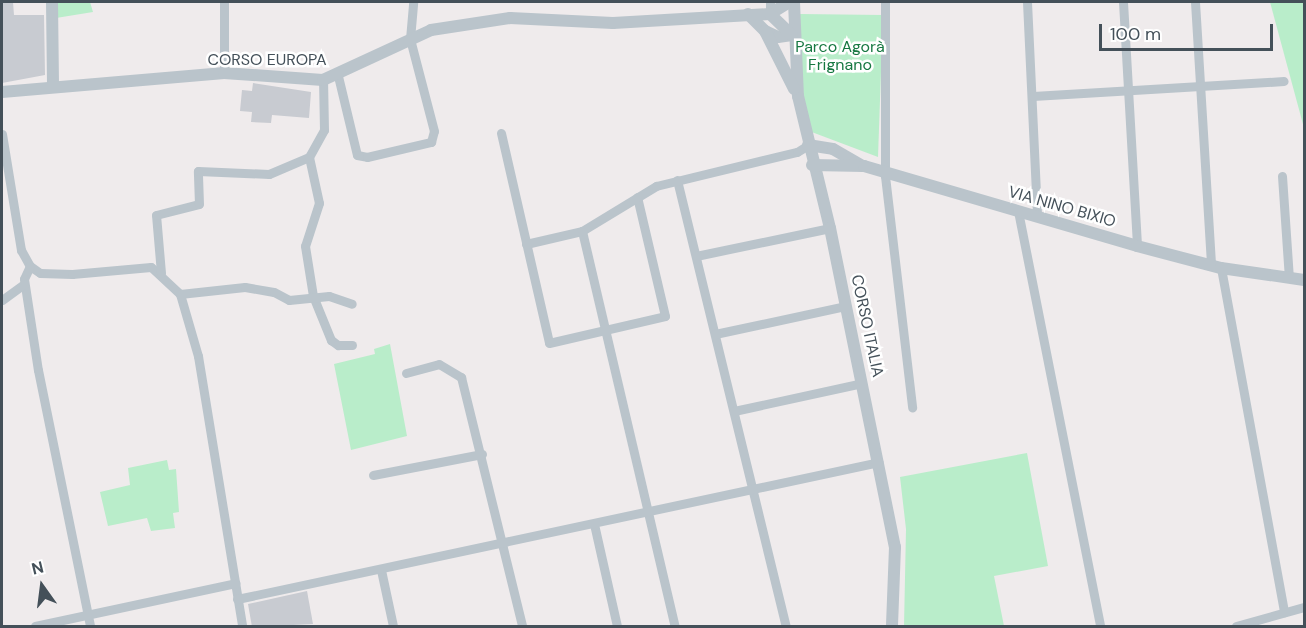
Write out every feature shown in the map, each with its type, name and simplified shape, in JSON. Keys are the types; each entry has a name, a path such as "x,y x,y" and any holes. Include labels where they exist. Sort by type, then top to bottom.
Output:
{"street":[{"path":"52,2 53,84"},
{"path":"224,2 225,73"},
{"path":"338,76 357,155 367,157 431,142 434,131 410,39 413,2"},
{"path":"789,2 748,14 765,32 798,96"},
{"name":"CORSO ITALIA","path":"794,2 792,35 798,96 812,165 830,228 895,547 892,627"},
{"path":"885,2 885,176 912,407"},
{"path":"1027,2 1037,217"},
{"path":"1123,2 1137,246"},
{"path":"1195,2 1216,266 1284,612"},
{"path":"770,8 792,35"},
{"name":"CORSO EUROPA","path":"2,92 53,84 225,73 323,81 338,76 431,30 510,18 613,23 748,14"},
{"path":"765,32 778,37 792,35"},
{"path":"161,273 156,215 199,204 198,171 269,174 309,157 324,130 323,81"},
{"path":"1033,96 1284,81"},
{"path":"501,133 549,343 665,316 637,197"},
{"path":"2,134 21,250 30,266 40,273 151,267 161,273 180,294 198,356 242,627"},
{"path":"526,244 582,231 637,197 677,180 808,145 833,148 864,166"},
{"path":"309,157 319,203 305,246 313,296 331,340 338,345 352,345"},
{"name":"VIA NINO BIXIO","path":"812,165 864,166 885,176 1018,211 1137,246 1216,266 1305,280"},
{"path":"1282,176 1289,278"},
{"path":"677,180 786,627"},
{"path":"1018,211 1100,627"},
{"path":"696,256 830,228"},
{"path":"582,231 675,627"},
{"path":"30,266 24,285 90,627"},
{"path":"2,300 24,285"},
{"path":"180,294 245,287 290,300 313,296 352,304"},
{"path":"715,334 846,306"},
{"path":"406,373 439,364 461,377 505,545 522,627"},
{"path":"734,411 862,382"},
{"path":"373,476 482,454"},
{"path":"237,599 505,545 879,462"},
{"path":"594,524 617,627"},
{"path":"381,570 393,627"},
{"path":"35,627 235,583"},
{"path":"1236,627 1305,607"}],"green space":[{"path":"56,2 90,2 93,12 56,18"},
{"path":"1270,2 1304,2 1304,128"},
{"name":"Parco Agorà Frignano","path":"800,14 883,15 878,157 809,131 801,97"},
{"path":"390,344 407,436 351,450 334,364 375,354 374,349"},
{"path":"1027,453 1048,566 994,576 1004,626 904,626 906,529 900,477"},
{"path":"167,460 169,470 176,469 179,512 173,513 175,528 151,531 147,518 108,526 100,492 130,485 128,468"}],"building":[{"path":"2,2 13,2 14,15 44,15 45,75 2,83"},
{"path":"253,83 311,92 309,118 272,115 271,123 251,122 252,112 240,111 242,90 252,91"},
{"path":"307,591 313,624 252,627 248,604"}]}
